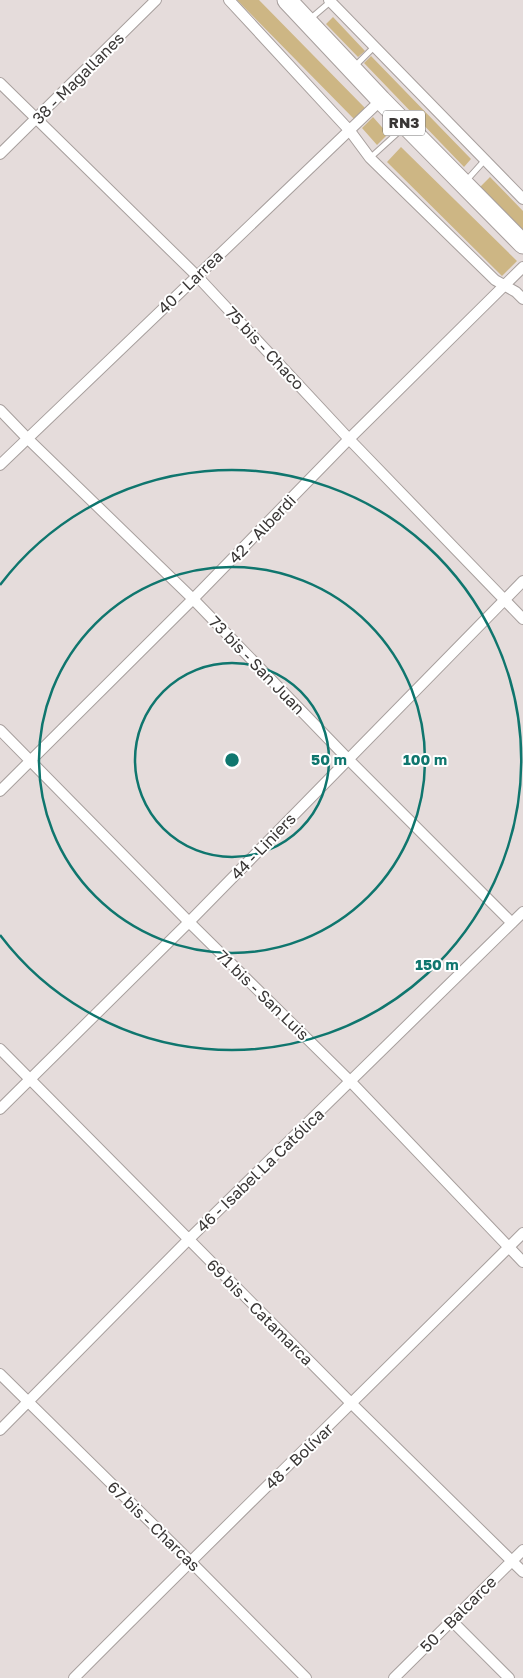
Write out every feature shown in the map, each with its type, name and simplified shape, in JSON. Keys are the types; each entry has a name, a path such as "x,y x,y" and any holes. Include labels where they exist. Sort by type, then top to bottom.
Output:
{"highway":[{"name":"RN3","path":"287,0 406,126 523,244"}],"street":[{"name":"38 - Magallanes","path":"0,154 156,0"},
{"path":"229,0 350,131 370,158 495,280 516,292 523,299"},
{"path":"329,1 523,199"},
{"name":"75 bis - Chaco","path":"0,83 197,276 349,439 523,619"},
{"name":"40 - Larrea","path":"0,465 381,100"},
{"name":"42 - Alberdi","path":"0,791 193,599 349,439 523,267"},
{"name":"73 bis - San Juan","path":"0,410 193,599 348,759 512,923"},
{"name":"44 - Liniers","path":"0,1109 188,922 523,581"},
{"name":"71 bis - San Luis","path":"0,730 188,922 351,1082 523,1262"},
{"name":"46 - Isabel La Católica","path":"0,1430 189,1239 523,912"},
{"name":"69 bis - Catamarca","path":"0,1048 352,1404 523,1572"},
{"name":"48 - Bolívar","path":"74,1678 523,1233"},
{"name":"67 bis - Charcas","path":"0,1374 306,1678"},
{"name":"50 - Balcarce","path":"394,1678 523,1550"},
{"path":"452,1621 509,1678"}],"lane":[{"path":"307,22 329,1"},
{"path":"351,69 374,47"},
{"path":"370,158 406,126"},
{"path":"464,183 484,161"}],"shaded area":[{"path":"237,0 259,0 365,108 354,119"},
{"path":"333,17 365,51 358,57 326,24"},
{"path":"371,56 471,159 464,167 364,63"},
{"path":"373,117 388,134 377,145 362,128"},
{"path":"401,147 517,261 502,276 387,162"},
{"path":"490,177 523,211 523,231 480,187"}]}
